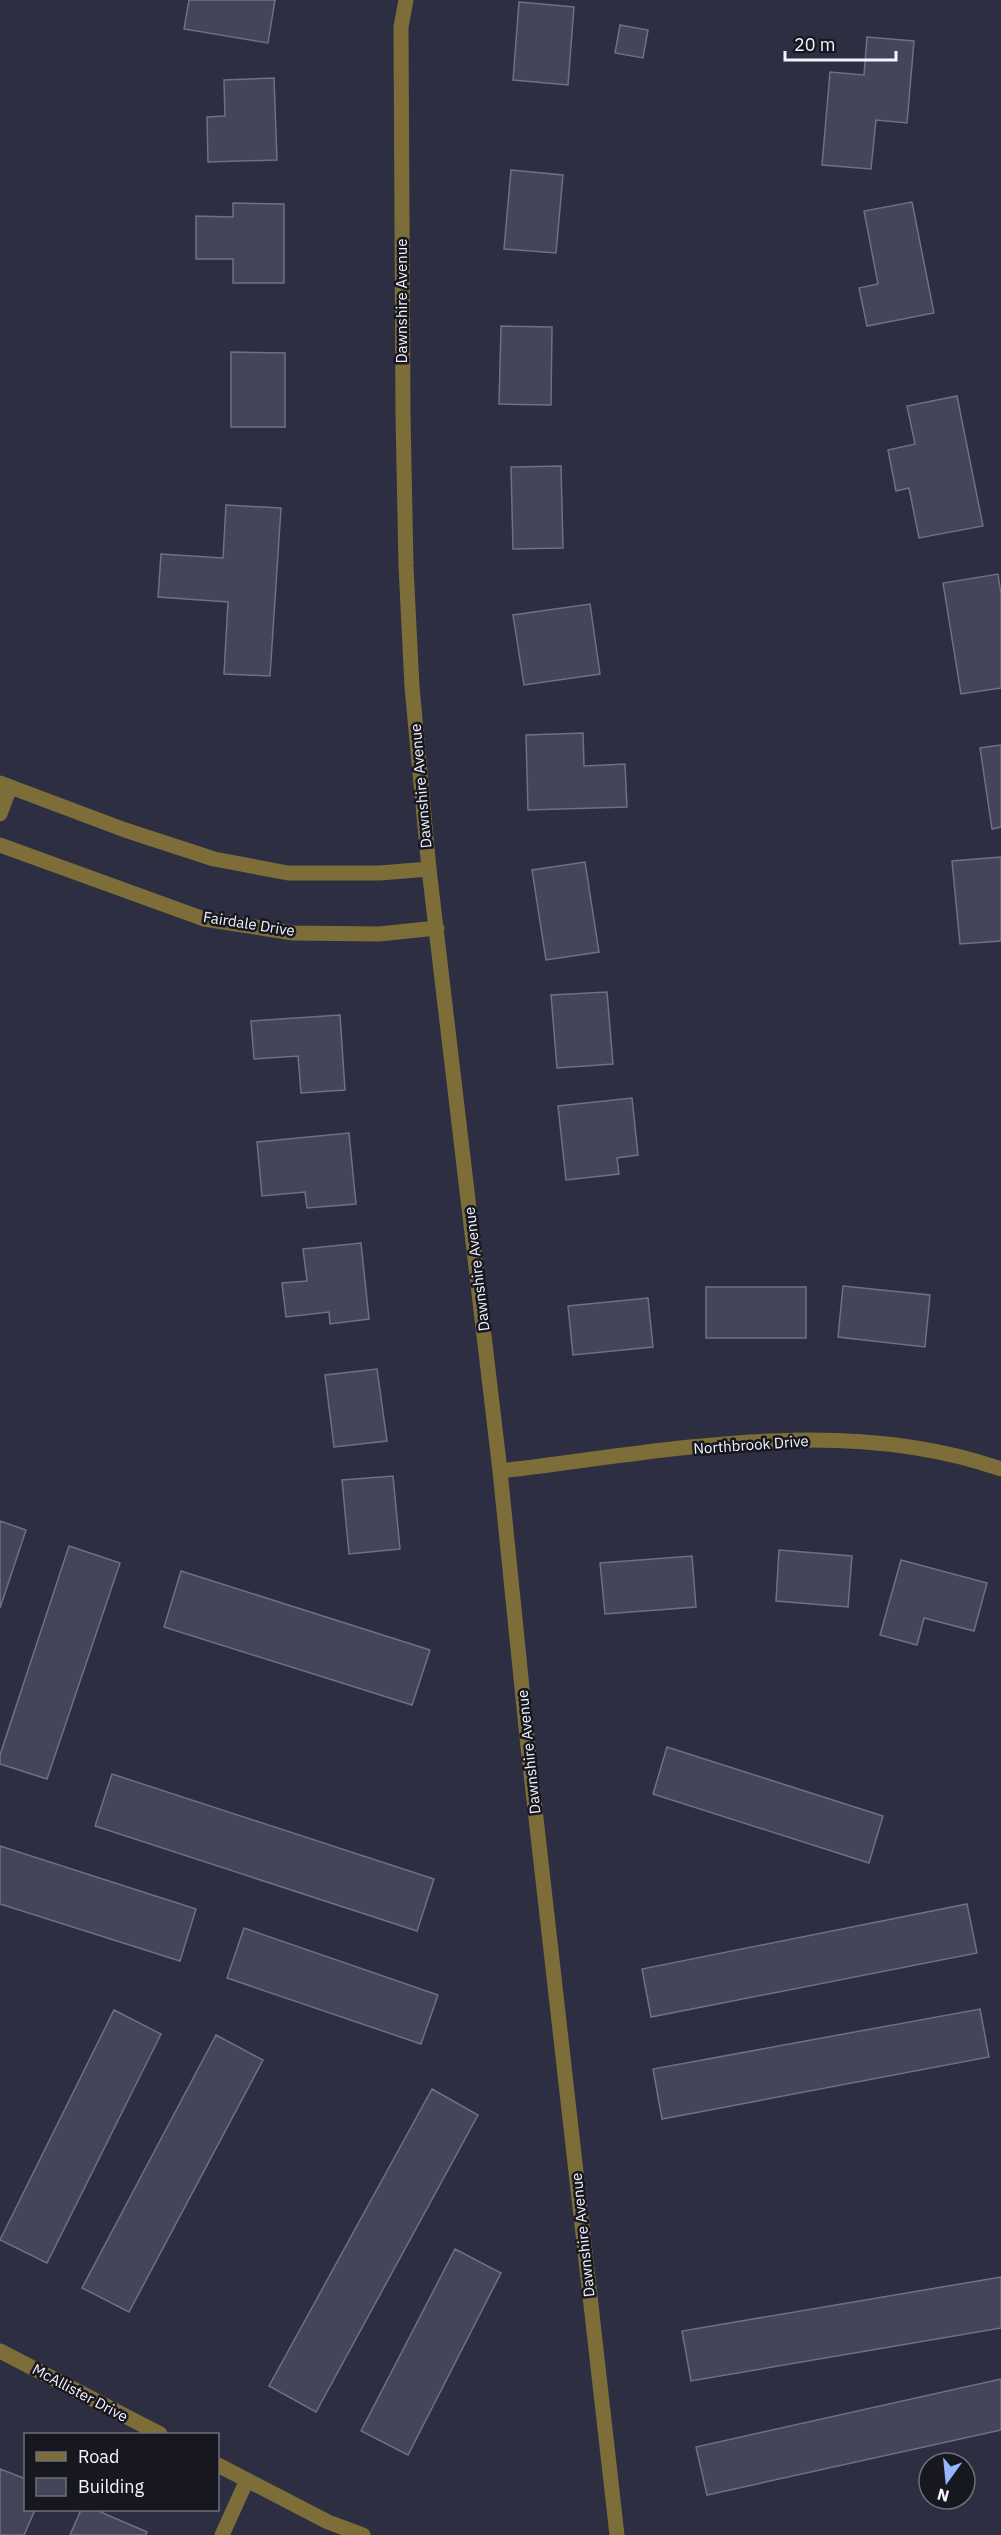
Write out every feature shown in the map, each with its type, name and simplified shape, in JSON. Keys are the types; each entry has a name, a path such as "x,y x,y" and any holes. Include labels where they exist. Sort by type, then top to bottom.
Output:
{"street":[{"name":"Dawnshire Avenue","path":"406,0 401,27 406,566 412,687 429,868 500,1471 529,1758 617,2535"},
{"path":"0,814 5,785 125,830 214,859 288,873 380,873 429,868"},
{"name":"Fairdale Drive","path":"0,845 204,919 292,933 379,934 437,928"},
{"name":"Northbrook Drive","path":"500,1471 725,1444 833,1440 872,1442 950,1454 1001,1469"},
{"name":"McAllister Drive","path":"0,2351 158,2433"},
{"path":"219,2466 328,2522 363,2535"},
{"path":"222,2535 247,2480"}],"building":[{"path":"189,0 275,0 268,43 184,29"},
{"path":"519,2 574,7 568,85 513,80"},
{"path":"620,25 648,30 643,58 615,53"},
{"path":"867,37 914,41 907,123 876,120 871,169 822,165 830,72 864,75"},
{"path":"274,78 277,160 208,162 207,117 225,116 224,80"},
{"path":"511,170 563,175 556,253 504,249"},
{"path":"912,202 934,313 867,326 859,288 878,284 864,211"},
{"path":"233,203 284,204 284,283 233,283 233,259 196,259 196,216 233,217"},
{"path":"501,326 552,327 551,405 499,404"},
{"path":"231,352 285,353 285,427 231,427"},
{"path":"957,396 983,526 919,538 909,488 896,491 888,450 915,444 907,406"},
{"path":"561,466 563,548 513,549 511,467"},
{"path":"226,505 281,508 270,676 224,674 228,602 158,597 161,554 223,558"},
{"path":"998,574 1001,594 1001,688 961,694 943,583"},
{"path":"590,604 600,674 524,685 513,615"},
{"path":"583,733 584,766 625,764 627,807 528,810 526,735"},
{"path":"1001,745 1001,827 992,829 980,748"},
{"path":"1001,857 1001,941 960,944 952,861"},
{"path":"585,862 599,952 546,960 532,870"},
{"path":"607,992 613,1064 557,1068 551,995"},
{"path":"340,1015 345,1090 301,1093 298,1056 254,1059 251,1021"},
{"path":"632,1098 638,1155 617,1158 619,1174 566,1180 558,1106"},
{"path":"349,1133 356,1204 307,1208 305,1192 262,1196 257,1142"},
{"path":"361,1243 369,1319 330,1324 329,1312 286,1317 282,1283 307,1281 303,1249"},
{"path":"843,1286 930,1295 925,1347 838,1337"},
{"path":"706,1287 806,1287 806,1338 706,1338"},
{"path":"648,1298 653,1347 573,1355 568,1306"},
{"path":"377,1369 387,1441 334,1447 325,1375"},
{"path":"393,1476 400,1549 349,1554 342,1480"},
{"path":"0,1521 26,1530 0,1608"},
{"path":"69,1546 120,1563 47,1779 0,1764 0,1755"},
{"path":"779,1550 852,1556 848,1607 776,1601"},
{"path":"692,1556 696,1607 605,1614 600,1563"},
{"path":"901,1560 987,1583 974,1631 924,1618 917,1645 880,1635"},
{"path":"181,1571 430,1650 412,1705 164,1627"},
{"path":"667,1747 883,1816 869,1863 653,1794"},
{"path":"112,1774 434,1879 417,1931 95,1826"},
{"path":"0,1846 196,1909 180,1961 0,1904"},
{"path":"967,1904 977,1953 651,2017 642,1969"},
{"path":"244,1928 438,1995 421,2044 227,1978"},
{"path":"980,2009 989,2057 662,2119 653,2069"},
{"path":"114,2010 161,2034 47,2263 0,2240"},
{"path":"216,2035 263,2060 129,2312 82,2288"},
{"path":"432,2089 478,2115 316,2412 269,2386"},
{"path":"455,2249 501,2273 408,2455 361,2431"},
{"path":"1001,2277 1001,2328 691,2381 682,2331"},
{"path":"1001,2379 1001,2430 707,2495 696,2447"},
{"path":"0,2469 24,2478 24,2511 35,2511 24,2535 0,2535"},
{"path":"81,2511 98,2511 147,2532 146,2535 70,2535"}]}
